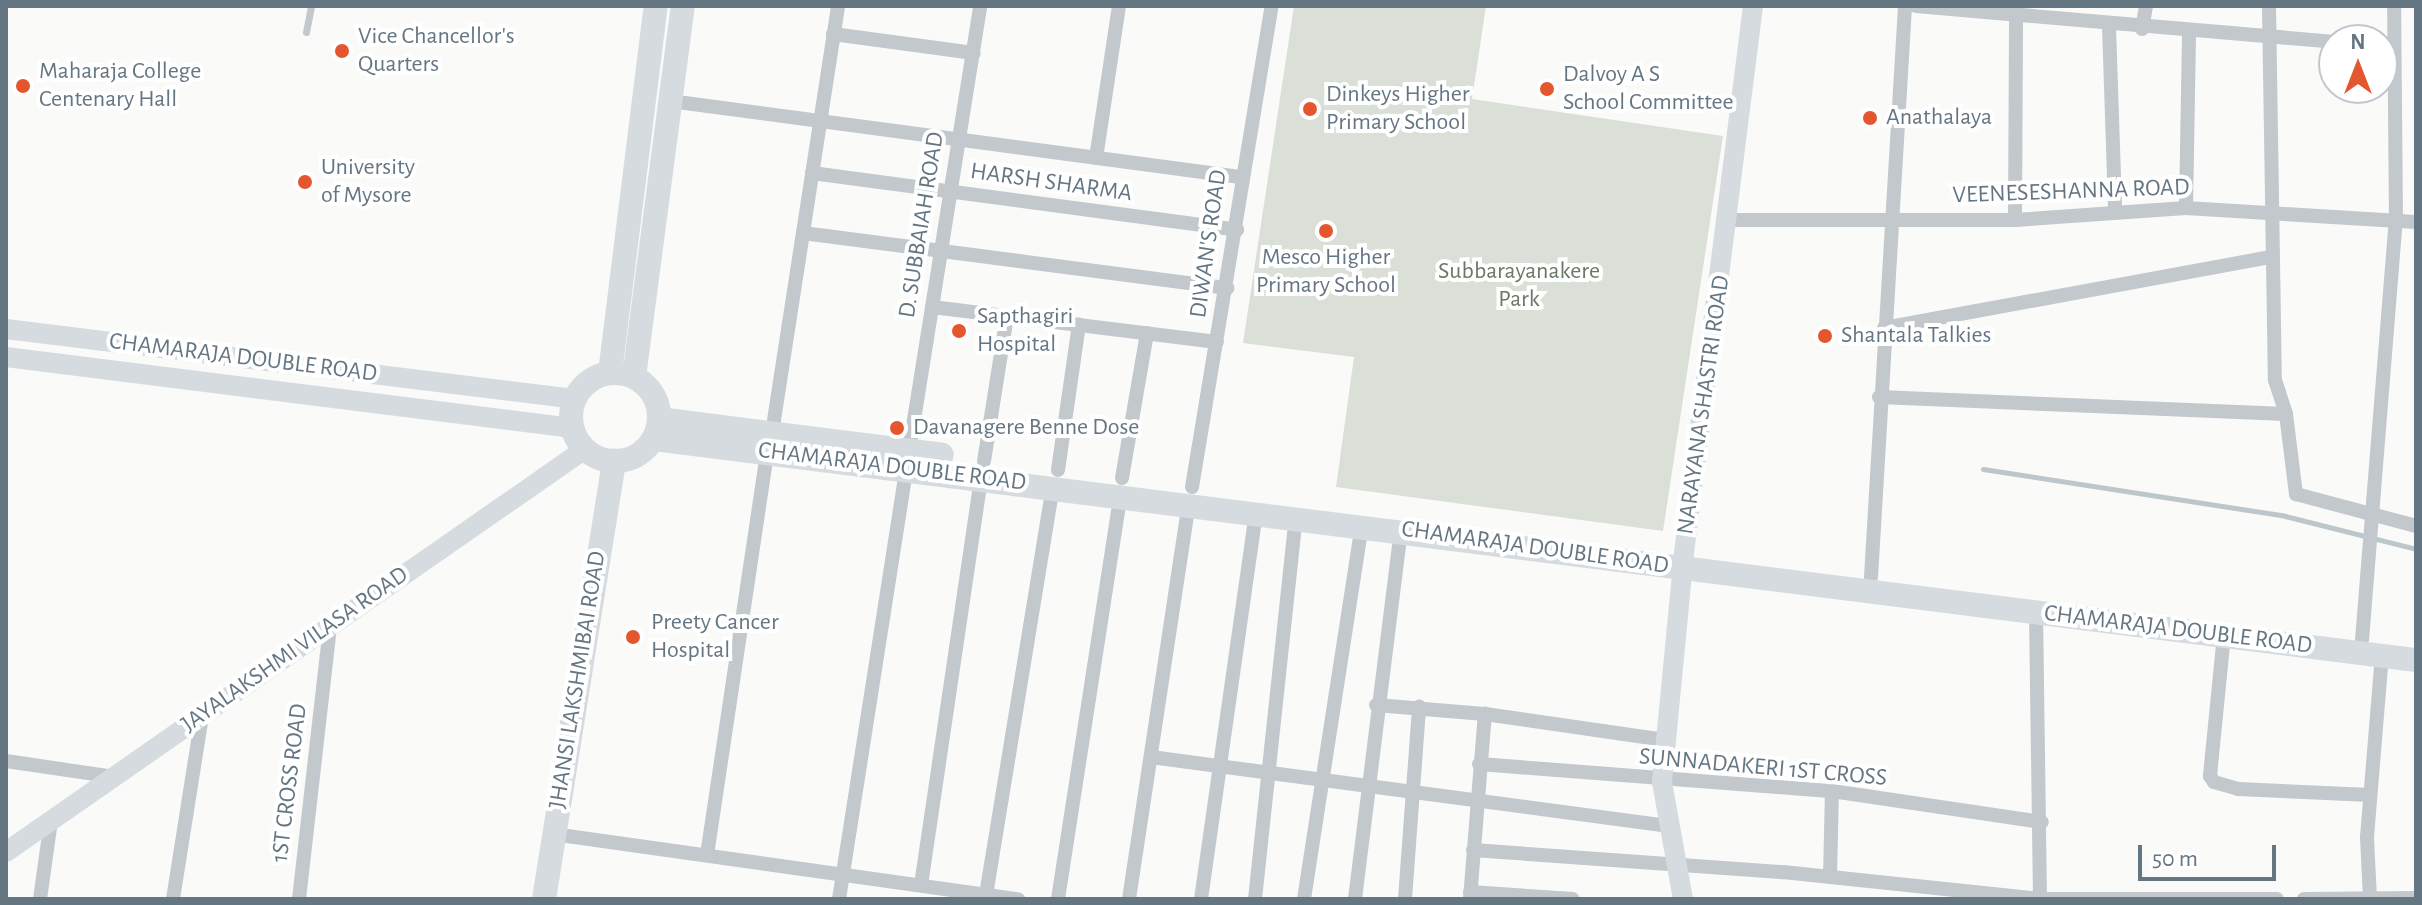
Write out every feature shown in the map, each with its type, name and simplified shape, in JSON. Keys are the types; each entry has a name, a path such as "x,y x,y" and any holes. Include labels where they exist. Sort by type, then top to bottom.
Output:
{"main road":[{"path":"610,373 656,6"},
{"path":"634,377 683,6"},
{"path":"610,373 634,377 653,394 657,429 637,456 614,461 579,439 575,399 595,378 610,373"},
{"name":"CHAMARAJA DOUBLE ROAD","path":"657,429 1190,495 1684,560 2036,612 2416,660"},
{"name":"JHANSI LAKSHMIBAI ROAD","path":"544,899 614,461"},
{"name":"CHAMARAJA DOUBLE ROAD","path":"1190,495 1296,517 1684,560 1871,577 2416,647"}],"street":[{"path":"707,855 838,6"},
{"name":"D. SUBBAIAH ROAD","path":"839,899 956,139 974,53 980,6"},
{"path":"1096,158 1119,6"},
{"name":"DIWAN'S ROAD","path":"1129,899 1190,495 1237,230 1240,177 1272,6"},
{"name":"NARAYANA SHASTRI ROAD","path":"1683,899 1662,782 1665,740 1684,560 1753,6"},
{"path":"1871,577 1879,397 1905,6"},
{"path":"1916,6 2016,11 2109,26 2318,41"},
{"path":"2142,29 2146,6"},
{"path":"2269,6 2270,257 2275,380 2286,414 2296,494 2416,526"},
{"path":"2015,220 2016,11"},
{"path":"2109,26 2115,209"},
{"path":"2186,208 2189,33"},
{"path":"833,34 974,53"},
{"path":"670,101 1240,177"},
{"path":"2362,640 2396,220 2390,104"},
{"name":"HARSH SHARMA","path":"812,173 1237,230"},
{"name":"VEENESESHANNA ROAD","path":"1728,220 2015,220 2115,209 2186,208 2416,222"},
{"path":"803,233 1227,288"},
{"path":"1884,328 2270,257"},
{"path":"932,307 1217,342"},
{"path":"921,885 1007,316"},
{"path":"986,895 1079,325"},
{"name":"CHAMARAJA DOUBLE ROAD","path":"6,329 575,399"},
{"path":"1058,899 1147,333"},
{"name":"CHAMARAJA DOUBLE ROAD","path":"6,357 579,439"},
{"path":"1879,397 2286,414"},
{"name":"JAYALAKSHMI VILASA ROAD","path":"6,852 330,625 579,439"},
{"path":"1201,899 1256,511"},
{"path":"1255,899 1296,517"},
{"path":"1304,899 1362,525"},
{"path":"1355,899 1372,787 1376,705 1401,530"},
{"path":"2036,612 2042,822 2040,899"},
{"name":"1ST CROSS ROAD","path":"299,899 330,625"},
{"path":"2224,635 2210,776 2214,782 2238,789 2370,795"},
{"path":"2370,898 2370,795 2382,656"},
{"path":"1376,705 1485,714 1665,740"},
{"path":"1405,899 1419,707"},
{"path":"1485,714 1470,895 1573,899"},
{"path":"173,899 202,715"},
{"path":"1151,757 1669,826"},
{"path":"6,761 114,777"},
{"name":"SUNNADAKERI 1ST CROSS","path":"1479,764 1662,782 1832,791 2042,822"},
{"path":"1830,877 1832,791"},
{"path":"40,899 51,821"},
{"path":"553,834 1018,899"},
{"path":"1473,850 1830,877 2040,899 2277,899"},
{"path":"1874,899 1876,883"},
{"path":"2304,899 2416,898"}],"lane":[{"path":"306,32 311,6"}],"green space":[{"name":"Subbarayanakere Park","path":"1294,6 1486,6 1472,99 1723,136 1663,531 1336,487 1354,357 1243,343"}],"waterway":[{"path":"1983,469 2285,516 2416,549"}],"place":[{"name":"Vice Chancellor's Quarters","path":"342,51"},
{"name":"Maharaja College Centenary Hall","path":"23,86"},
{"name":"Dalvoy A S School Committee","path":"1547,89"},
{"name":"Dinkeys Higher Primary School","path":"1310,109"},
{"name":"Anathalaya","path":"1870,118"},
{"name":"University of Mysore","path":"305,182"},
{"name":"Mesco Higher Primary School","path":"1326,231"},
{"name":"Sapthagiri Hospital","path":"959,331"},
{"name":"Shantala Talkies","path":"1825,336"},
{"name":"Davanagere Benne Dose","path":"897,428"},
{"name":"Preety Cancer Hospital","path":"633,637"}]}
